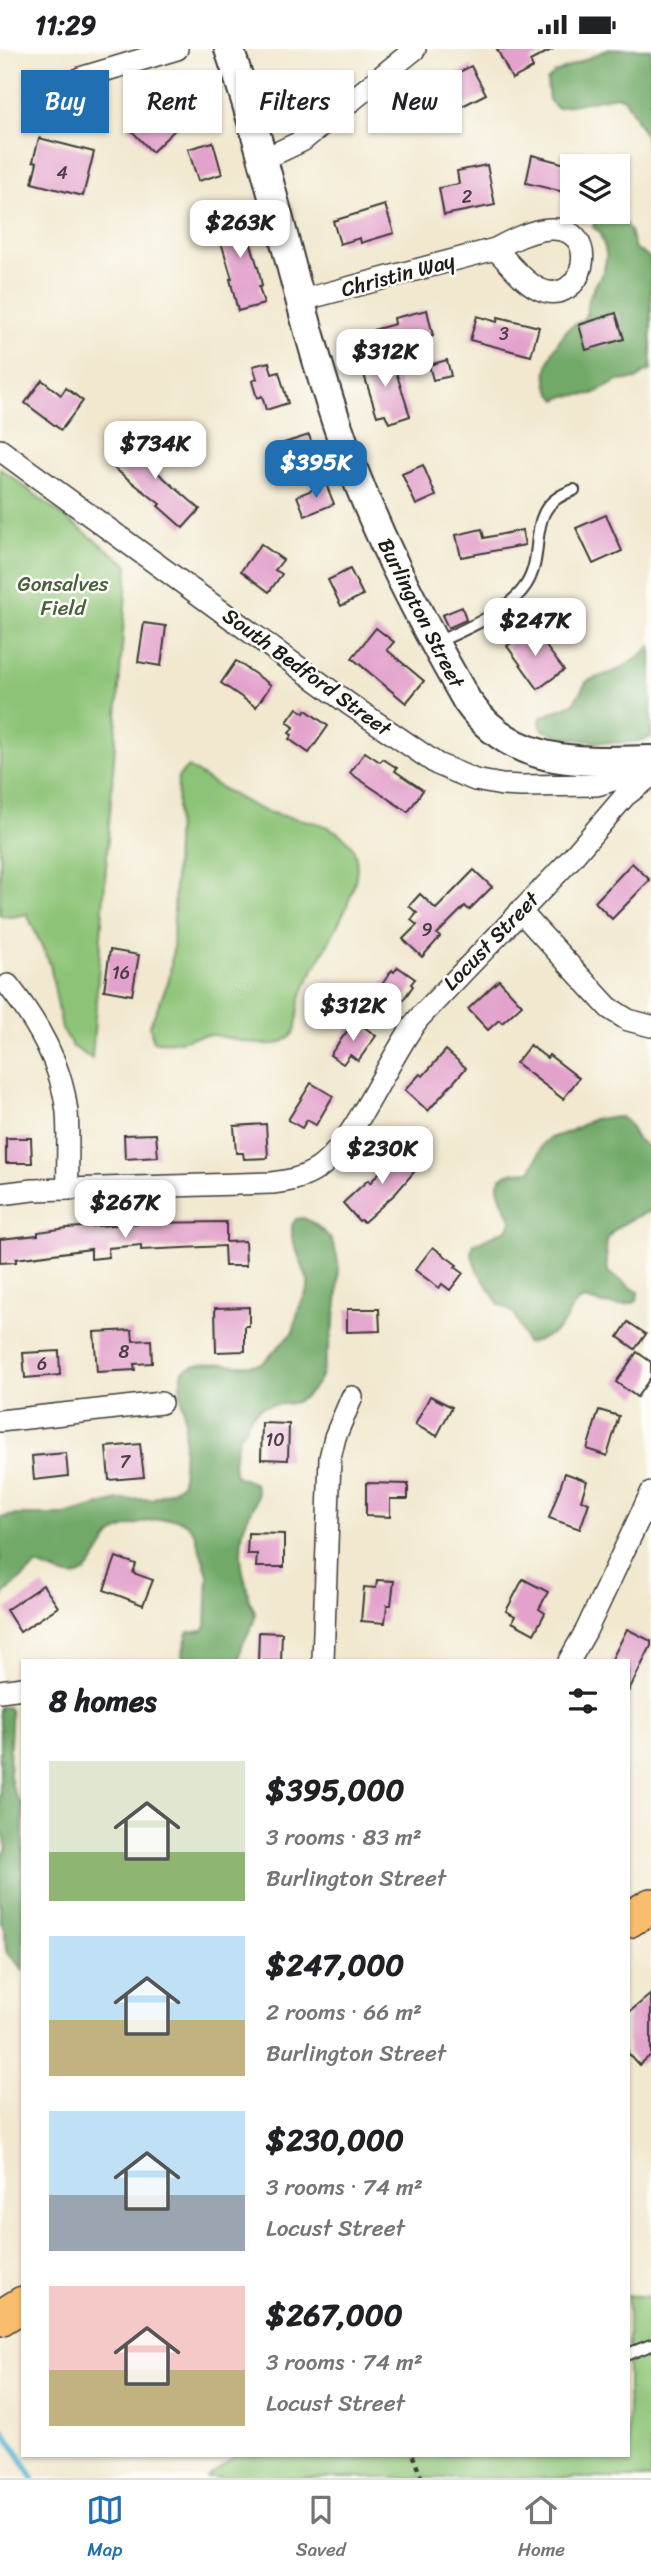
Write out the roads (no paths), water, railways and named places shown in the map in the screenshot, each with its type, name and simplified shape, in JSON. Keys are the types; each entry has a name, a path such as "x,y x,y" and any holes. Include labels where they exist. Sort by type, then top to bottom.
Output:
{"main road":[{"path":"630,1919 651,1906"},
{"path":"0,2318 21,2305"}],"street":[{"path":"107,70 177,49"},
{"name":"Burlington Street","path":"229,49 264,159 328,400 349,459 379,531 435,643 477,715 510,743 538,754 574,761 651,760"},
{"path":"264,159 302,141 415,49"},
{"name":"Christin Way","path":"302,300 495,249"},
{"name":"South Bedford Street","path":"0,450 437,764 475,780 522,786 597,785 651,769"},
{"name":"Locust Street","path":"0,1194 272,1182 293,1180 317,1170 346,1136 412,1027 571,859 625,796 651,776"},
{"path":"520,911 610,1009 628,1020 651,1026"},
{"path":"8,985 38,1025 61,1083 67,1114 68,1189"},
{"path":"323,1659 330,1458 335,1437 352,1397"},
{"path":"0,1421 161,1403"},
{"path":"570,1659 651,1493"},
{"path":"0,1691 21,1688"}],"lane":[{"path":"435,643 485,618 525,587 533,571 538,531 545,511 556,496 574,491"},
{"path":"630,2353 651,2345"}],"waterway":[{"path":"0,2425 33,2478"}],"park label":[{"name":"Gonsalves Field","path":"63,596"}]}
